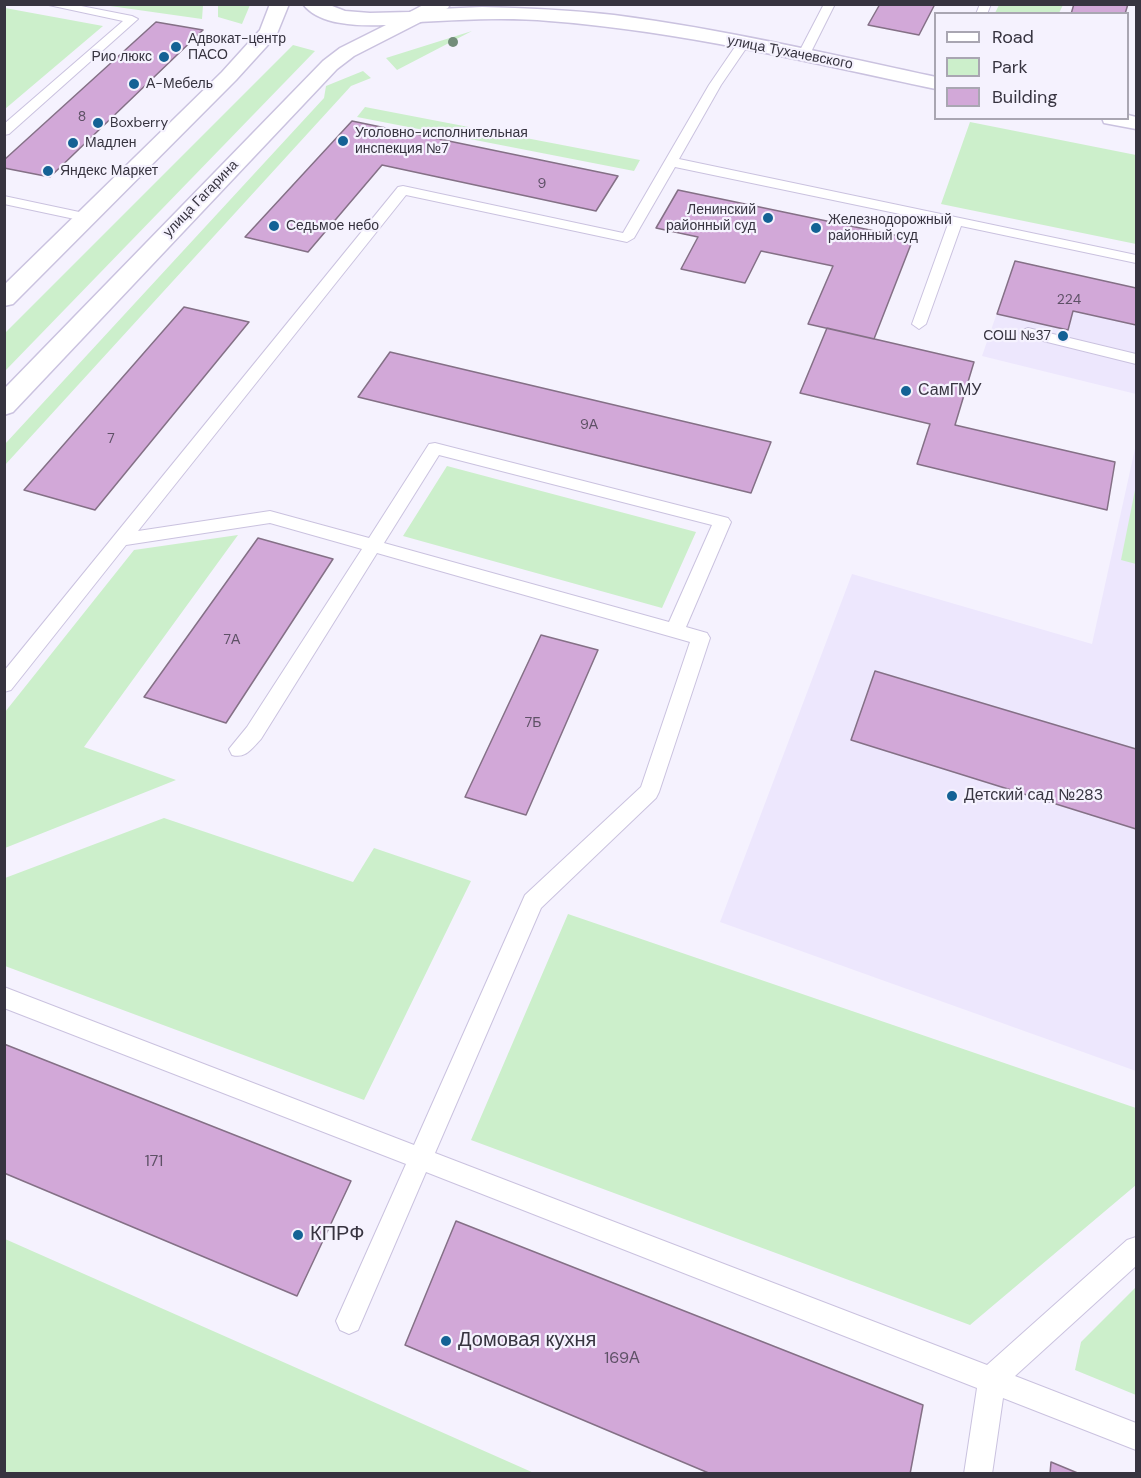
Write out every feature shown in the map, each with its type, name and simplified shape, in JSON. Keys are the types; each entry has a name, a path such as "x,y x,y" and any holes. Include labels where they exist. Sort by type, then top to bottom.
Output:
{"main road":[{"path":"4,298 229,76 269,33 280,4"},
{"name":"улица Гагарина","path":"312,4 339,16 370,20 417,16"},
{"name":"улица Гагарина","path":"4,406 330,64 347,52 441,4"},
{"name":"улица Тухачевского","path":"583,4 644,24"},
{"name":"улица Тухачевского","path":"417,16 466,11 532,13 644,24 934,83"},
{"path":"1122,120 1137,123"}],"lane":[{"path":"4,131 132,20 49,4"},
{"path":"803,56 830,4"},
{"path":"4,686 403,190 627,238 742,44"},
{"path":"672,162 1137,259"},
{"path":"4,200 84,217"},
{"path":"919,324 956,221"},
{"path":"1028,333 1137,359"},
{"path":"239,749 254,733 435,448 722,522 675,630"},
{"path":"121,540 270,518 701,638 649,792 533,902 349,1321"},
{"path":"4,997 1137,1436"},
{"path":"978,1473 992,1379 1137,1249"}],"shaded area":[{"name":"СОШ №37","path":"1015,261 1136,288 1136,394 982,356"},
{"name":"Детский сад №283","path":"1136,444 1136,1071 720,922 852,574 1092,644"}],"green space":[{"path":"110,4 203,5 202,19 110,6"},
{"path":"218,4 250,5 242,24 218,17"},
{"path":"999,4 1063,5 1060,12 995,12"},
{"path":"4,8 103,26 5,109"},
{"path":"472,31 397,70 386,58"},
{"path":"293,45 315,51 5,371 5,333"},
{"path":"363,71 371,78 351,86 5,465 5,444 324,98 326,86"},
{"path":"365,107 640,160 634,171 357,117"},
{"path":"970,122 1136,155 1136,244 941,204"},
{"path":"447,466 696,532 662,608 403,536"},
{"path":"1136,485 1136,564 1121,560"},
{"path":"238,535 84,747 176,780 5,848 5,712 134,550"},
{"path":"164,818 353,882 374,848 471,881 364,1100 5,966 5,878"},
{"path":"568,914 1136,1108 1136,1185 970,1325 471,1140"},
{"path":"5,1239 534,1473 5,1473"},
{"path":"1136,1287 1136,1395 1075,1370 1081,1342"}],"building":[{"path":"880,4 935,4 919,35 868,25"},
{"path":"1074,4 1128,4 1126,12 1072,12"},
{"path":"156,22 203,30 50,177 4,168 4,160"},
{"path":"352,121 618,176 596,211 382,165 308,252 245,237"},
{"path":"678,190 913,239 874,339 808,324 833,266 761,251 745,283 681,269 698,237 656,228"},
{"path":"1015,261 1136,288 1136,325 1073,311 1068,330 997,314"},
{"path":"184,307 249,322 95,510 24,490"},
{"path":"827,328 974,362 955,425 1115,462 1107,510 917,464 930,424 800,393"},
{"path":"390,352 771,442 751,493 358,397"},
{"path":"258,538 333,559 226,723 144,697"},
{"path":"541,635 598,650 526,815 465,797"},
{"path":"875,671 1136,749 1136,829 851,740"},
{"path":"4,1044 351,1181 297,1296 4,1173"},
{"path":"456,1221 923,1405 910,1474 711,1474 405,1345"},
{"path":"1051,1462 1080,1474 1050,1474"}],"place":[{"name":"Адвокат-центр ПАСО","path":"176,47"},
{"name":"Рио люкс","path":"164,57"},
{"name":"А-Мебель","path":"134,84"},
{"name":"Boxberry","path":"98,123"},
{"name":"Уголовно-исполнительная инспекция №7","path":"343,141"},
{"name":"Мадлен","path":"73,143"},
{"name":"Яндекс Маркет","path":"48,171"},
{"name":"Ленинский районный суд","path":"768,218"},
{"name":"Седьмое небо","path":"274,226"},
{"name":"Железнодорожный районный суд","path":"816,228"},
{"name":"СОШ №37","path":"1063,336"},
{"name":"СамГМУ","path":"906,391"},
{"name":"Детский сад №283","path":"952,796"},
{"name":"КПРФ","path":"298,1235"},
{"name":"Домовая кухня","path":"446,1341"}]}
